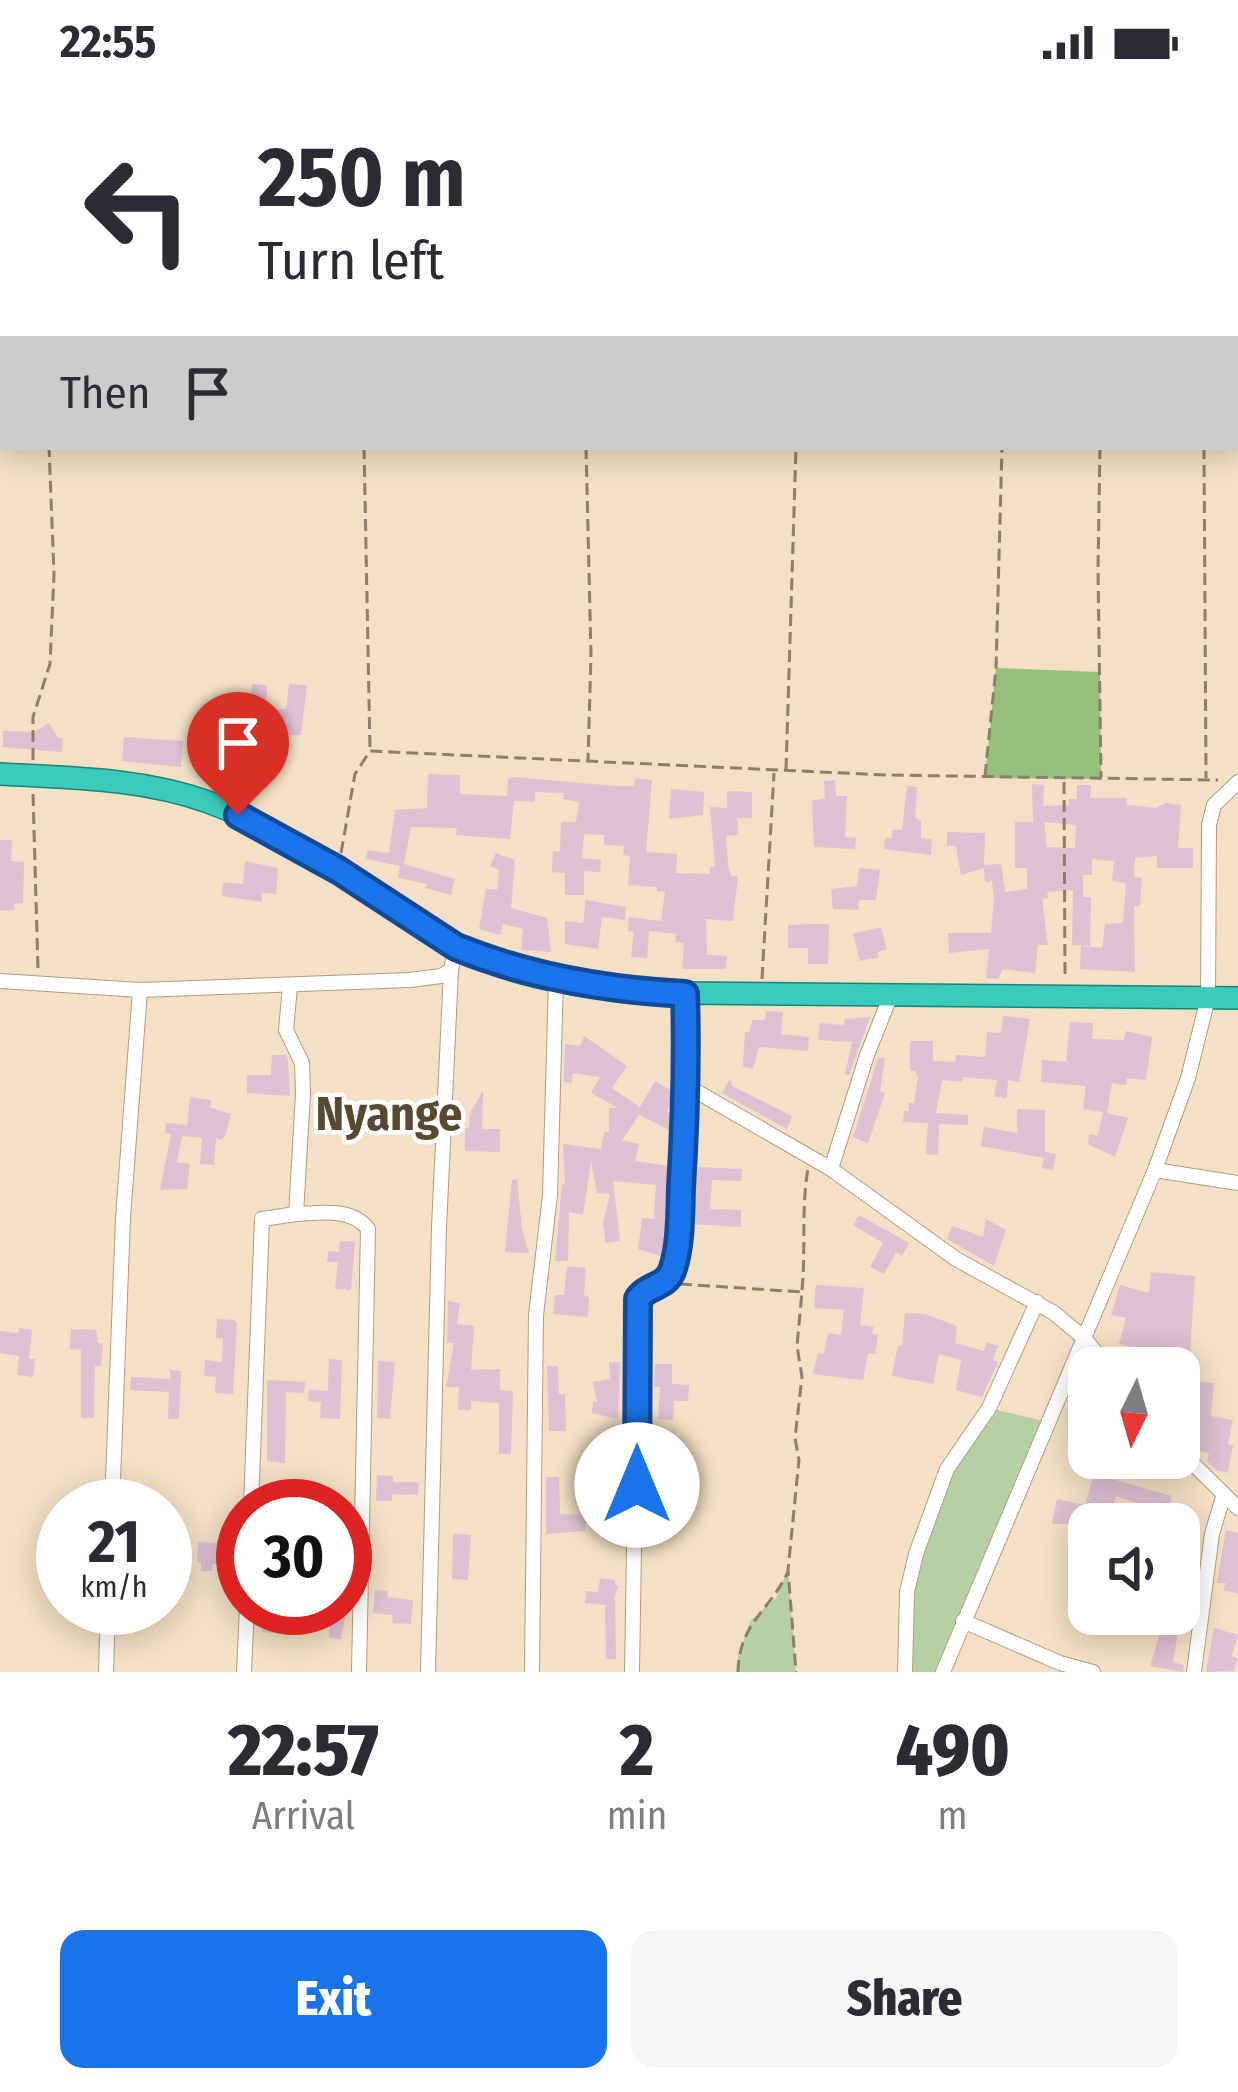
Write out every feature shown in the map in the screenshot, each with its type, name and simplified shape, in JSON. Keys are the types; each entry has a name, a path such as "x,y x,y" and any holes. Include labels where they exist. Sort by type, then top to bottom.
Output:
{"highway":[{"path":"0,774 125,781 208,802 268,829 456,947 516,969 605,988 685,994 1238,998"}],"street":[{"path":"943,1672 1155,1170 1195,1057 1208,998 1209,825 1214,805 1230,781"},
{"path":"428,1672 439,1228 451,970 456,947"},
{"path":"0,981 140,990 410,980 451,970"},
{"path":"532,1672 536,1315 550,1196 556,978"},
{"path":"290,986 286,1030 302,1063 303,1094 296,1214"},
{"path":"113,1479 123,1218 140,990"},
{"path":"632,1672 638,1299 644,1290 671,1276 677,1244 687,1086 685,994"},
{"path":"831,1168 891,995"},
{"path":"687,1086 831,1168 956,1259 1036,1303 1092,1347"},
{"path":"1155,1170 1238,1184"},
{"path":"252,1479 262,1219 333,1212 361,1220 368,1229 359,1672"},
{"path":"905,1672 907,1592 916,1553 947,1469 989,1408 1036,1303"},
{"path":"1200,1472 1238,1508"},
{"path":"1194,1672 1211,1534 1223,1497"},
{"path":"963,1621 1059,1667 1093,1672"},
{"path":"106,1672 107,1635"},
{"path":"244,1672 246,1635"}],"path":[{"path":"38,983 33,717 50,664 54,574 49,450"},
{"path":"338,870 355,774 370,751 364,450"},
{"path":"586,450 591,656 588,762"},
{"path":"786,772 796,450"},
{"path":"985,778 996,668 1002,450"},
{"path":"1100,450 1101,779"},
{"path":"1204,450 1206,780"},
{"path":"370,751 786,772 1230,781"},
{"path":"761,994 775,771"},
{"path":"1064,780 1064,997"},
{"path":"796,1672 788,1570 800,1460 795,1438 802,1377 797,1346 805,1254 801,1234 810,1155"},
{"path":"660,1285 706,1283 802,1292"},
{"path":"738,1672 738,1655 752,1620 776,1598 788,1570"}],"green space":[{"path":"996,668 1100,672 1101,779 985,778"},
{"path":"989,1408 1048,1422 943,1672 905,1672 907,1592 947,1469"},
{"path":"788,1570 796,1672 738,1672 738,1655 751,1620 776,1598"}],"building":[{"path":"252,684 267,685 266,709 286,709 289,684 307,685 301,735 253,736 249,772 229,773 232,712 237,712 237,703 250,703"},
{"path":"49,723 58,738 63,738 62,752 3,747 3,731 35,732"},
{"path":"124,737 183,741 181,767 122,761"},
{"path":"428,774 460,775 460,794 507,796 508,779 513,777 615,786 634,786 635,778 652,780 646,852 677,854 676,873 710,874 710,867 715,866 710,807 727,808 727,791 752,792 752,818 737,818 738,835 726,836 731,876 738,876 733,921 706,919 707,955 727,956 726,969 682,969 684,943 675,942 676,934 649,931 647,958 631,957 634,932 628,931 629,917 661,921 665,892 628,885 630,856 623,855 624,846 604,845 604,835 584,834 582,858 601,860 600,872 584,871 584,895 565,895 565,873 552,872 553,851 560,852 561,822 576,822 579,802 563,799 564,793 535,792 535,802 514,801 510,839 456,835 457,828 411,827 404,864 455,879 451,895 398,878 400,866 366,859 367,850 389,853 395,810 427,808"},
{"path":"835,780 836,796 847,796 845,837 856,838 855,849 814,847 812,801 825,798 824,781"},
{"path":"1032,784 1044,785 1043,806 1069,805 1069,799 1077,799 1077,785 1091,785 1090,798 1127,798 1127,805 1156,808 1166,803 1181,805 1178,848 1193,848 1193,868 1157,868 1157,856 1135,858 1134,877 1142,878 1140,906 1134,906 1135,972 1080,969 1081,946 1102,948 1105,924 1123,923 1126,883 1112,881 1114,861 1092,859 1092,875 1083,875 1083,897 1091,897 1090,946 1072,945 1073,890 1047,892 1048,898 1042,899 1048,945 1038,945 1035,973 1003,969 998,979 986,978 989,949 949,953 948,933 991,933 994,898 984,868 961,875 956,846 947,846 947,832 985,833 984,865 1001,864 1005,892 1027,889 1027,868 1015,868 1015,822 1033,822","holes":["1044,822 1076,825 1075,848 1047,847"]},
{"path":"907,786 917,787 915,818 921,821 921,838 932,839 931,855 884,849 892,830 902,830"},
{"path":"671,789 704,792 703,815 669,819"},
{"path":"0,840 12,840 11,861 24,862 23,903 14,904 15,910 0,911"},
{"path":"496,853 515,860 511,908 547,918 551,952 521,950 523,929 503,924 500,935 479,929 486,889 497,890 499,870 490,866"},
{"path":"245,861 278,868 276,894 262,893 262,902 222,896 223,882 243,884"},
{"path":"859,868 880,870 876,900 859,900 858,910 833,909 831,889 857,886"},
{"path":"586,900 626,907 625,920 602,917 598,949 565,944 565,921 583,923"},
{"path":"829,924 828,964 808,964 808,948 788,948 788,925"},
{"path":"881,927 887,949 877,952 879,957 860,961 853,934"},
{"path":"766,1011 783,1012 781,1034 809,1037 808,1051 759,1047 753,1069 743,1066 745,1032 753,1020 765,1020"},
{"path":"1003,1016 1030,1019 1019,1082 1008,1080 1007,1098 994,1097 997,1080 942,1080 936,1113 968,1115 968,1125 939,1124 938,1155 926,1154 928,1123 903,1122 904,1111 914,1103 918,1077 910,1071 910,1041 933,1041 933,1061 955,1062 956,1055 985,1057 987,1032 1001,1033"},
{"path":"870,1017 849,1075 845,1074 852,1042 818,1040 820,1023 844,1025 845,1019"},
{"path":"1070,1022 1093,1023 1092,1039 1124,1040 1126,1031 1152,1037 1146,1080 1127,1078 1126,1085 1112,1083 1107,1113 1128,1118 1115,1157 1088,1144 1089,1134 1098,1136 1103,1112 1083,1109 1086,1086 1041,1082 1042,1060 1066,1062"},
{"path":"584,1036 627,1066 612,1088 640,1107 655,1081 674,1092 667,1112 673,1114 673,1132 639,1115 622,1140 639,1144 635,1161 669,1166 664,1257 638,1249 642,1218 654,1219 656,1185 613,1181 620,1241 606,1243 603,1223 610,1194 597,1193 591,1161 583,1215 569,1212 568,1261 555,1261 565,1185 563,1144 601,1149 604,1132 609,1132 609,1108 618,1108 591,1093 600,1077 573,1073 571,1084 564,1081 565,1044 580,1046"},
{"path":"272,1055 286,1055 290,1096 247,1093 247,1075 271,1075"},
{"path":"878,1058 885,1058 880,1091 885,1093 868,1143 853,1137"},
{"path":"730,1079 732,1086 792,1116 787,1129 722,1093"},
{"path":"483,1091 482,1129 500,1129 500,1152 465,1151 465,1128"},
{"path":"190,1097 211,1100 210,1108 231,1114 226,1133 222,1140 216,1138 214,1165 200,1164 202,1138 182,1136 177,1162 190,1164 187,1189 160,1190 171,1134 165,1134 166,1123 187,1125"},
{"path":"1017,1109 1045,1110 1045,1152 1056,1154 1053,1170 1042,1168 1044,1158 981,1146 984,1127 1017,1133"},
{"path":"698,1167 742,1169 741,1181 712,1180 710,1209 741,1210 741,1227 691,1224"},
{"path":"517,1179 529,1253 505,1252 512,1180"},
{"path":"859,1215 909,1243 902,1256 896,1252 884,1274 870,1267 883,1243 853,1225"},
{"path":"986,1219 1006,1230 994,1266 947,1239 952,1226 983,1237"},
{"path":"340,1241 355,1242 351,1290 335,1289 338,1262 327,1262 328,1251 339,1252"},
{"path":"567,1266 586,1268 588,1317 553,1314 555,1295 564,1295"},
{"path":"1151,1272 1195,1276 1190,1347 1119,1344 1126,1318 1111,1315 1120,1285 1149,1293"},
{"path":"816,1285 864,1288 860,1325 874,1327 872,1334 878,1335 875,1354 868,1353 863,1380 813,1374 828,1333 841,1335 844,1310 814,1308"},
{"path":"448,1301 460,1303 457,1324 474,1326 471,1370 500,1369 500,1390 513,1391 511,1454 499,1454 499,1403 471,1401 471,1410 458,1410 459,1387 446,1387 454,1343 447,1343"},
{"path":"905,1313 925,1314 957,1326 955,1343 984,1351 987,1342 998,1346 993,1360 998,1362 982,1397 956,1390 961,1360 939,1354 933,1384 892,1376 898,1345 902,1346"},
{"path":"217,1319 237,1324 233,1394 215,1393 216,1377 204,1376 205,1360 222,1362 223,1338 216,1338"},
{"path":"19,1328 32,1330 29,1359 35,1359 33,1377 17,1375 19,1356 0,1353 0,1331 18,1333"},
{"path":"71,1329 96,1330 98,1343 103,1344 101,1366 95,1366 94,1418 81,1418 81,1350 70,1349"},
{"path":"329,1359 342,1360 340,1419 320,1418 321,1402 308,1401 309,1390 328,1391"},
{"path":"378,1361 395,1362 390,1419 377,1418"},
{"path":"609,1362 620,1362 618,1419 592,1413 593,1401 597,1402 593,1382 610,1379"},
{"path":"655,1364 672,1364 672,1384 689,1385 688,1401 674,1401 673,1420 658,1419 660,1387 654,1387"},
{"path":"547,1366 558,1366 566,1431 549,1431"},
{"path":"170,1370 181,1371 179,1419 168,1419 169,1392 130,1390 131,1377 170,1379"},
{"path":"267,1380 305,1382 304,1393 286,1392 285,1463 267,1461"},
{"path":"1200,1382 1214,1383 1211,1416 1233,1420 1228,1473 1207,1461 1209,1453 1200,1451"},
{"path":"607,1441 620,1441 617,1538 605,1537"},
{"path":"654,1458 665,1458 664,1534 649,1533 656,1490"},
{"path":"377,1475 393,1476 393,1482 419,1482 418,1495 392,1494 392,1501 376,1501"},
{"path":"546,1477 559,1477 560,1514 585,1515 585,1531 546,1534"},
{"path":"1093,1479 1112,1479 1172,1496 1170,1503 1137,1503 1116,1496 1114,1503 1086,1503"},
{"path":"1057,1499 1076,1503 1068,1503 1068,1524 1052,1524"},
{"path":"1226,1530 1238,1533 1238,1594 1223,1590 1226,1583 1217,1583"},
{"path":"453,1534 471,1535 468,1580 452,1579"},
{"path":"198,1542 216,1543 212,1571 201,1571 201,1562 197,1562"},
{"path":"600,1578 615,1580 619,1586 616,1659 606,1659 605,1605 585,1603 586,1591 598,1592"},
{"path":"375,1590 388,1591 387,1597 413,1600 411,1624 392,1623 393,1615 373,1613"},
{"path":"1214,1628 1238,1635 1231,1657 1237,1658 1234,1671 1206,1672"},
{"path":"1160,1635 1178,1635 1173,1662 1184,1665 1183,1672 1150,1666"}],"district":[{"name":"Nyange","path":"389,1114"}],"route":[{"path":"238,815 473,954 516,969 605,988 685,994 687,1086 680,1225 671,1276 644,1290 638,1299 637,1485"}]}
